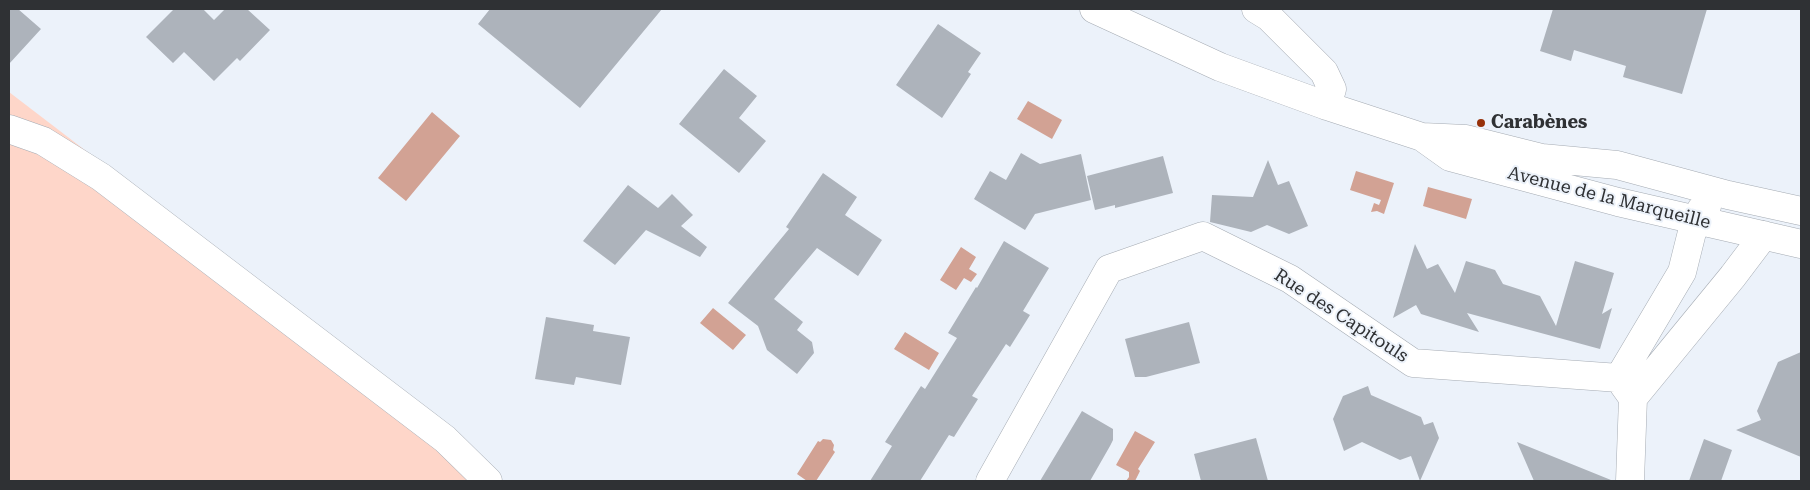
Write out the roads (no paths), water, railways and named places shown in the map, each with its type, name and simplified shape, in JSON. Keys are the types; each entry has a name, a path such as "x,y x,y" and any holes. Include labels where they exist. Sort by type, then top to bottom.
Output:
{"street":[{"name":"Avenue de la Marqueille","path":"1094,9 1220,67 1327,106 1422,137 1466,139 1542,158 1617,165 1728,195 1801,211"},
{"path":"1256,9 1269,17 1324,72 1332,89 1327,106"},
{"path":"9,129 43,141 101,177 437,433 488,481"},
{"name":"Avenue de la Marqueille","path":"1422,137 1450,157 1609,199 1801,244"},
{"path":"1630,481 1626,388 1682,272 1695,220 1702,208 1728,195"},
{"path":"1626,388 1738,270 1764,235"},
{"name":"Rue des Capitouls","path":"990,481 1109,269 1203,236 1290,279 1413,363 1626,388"}],"place":[{"name":"Carabènes","path":"1481,123"}]}
